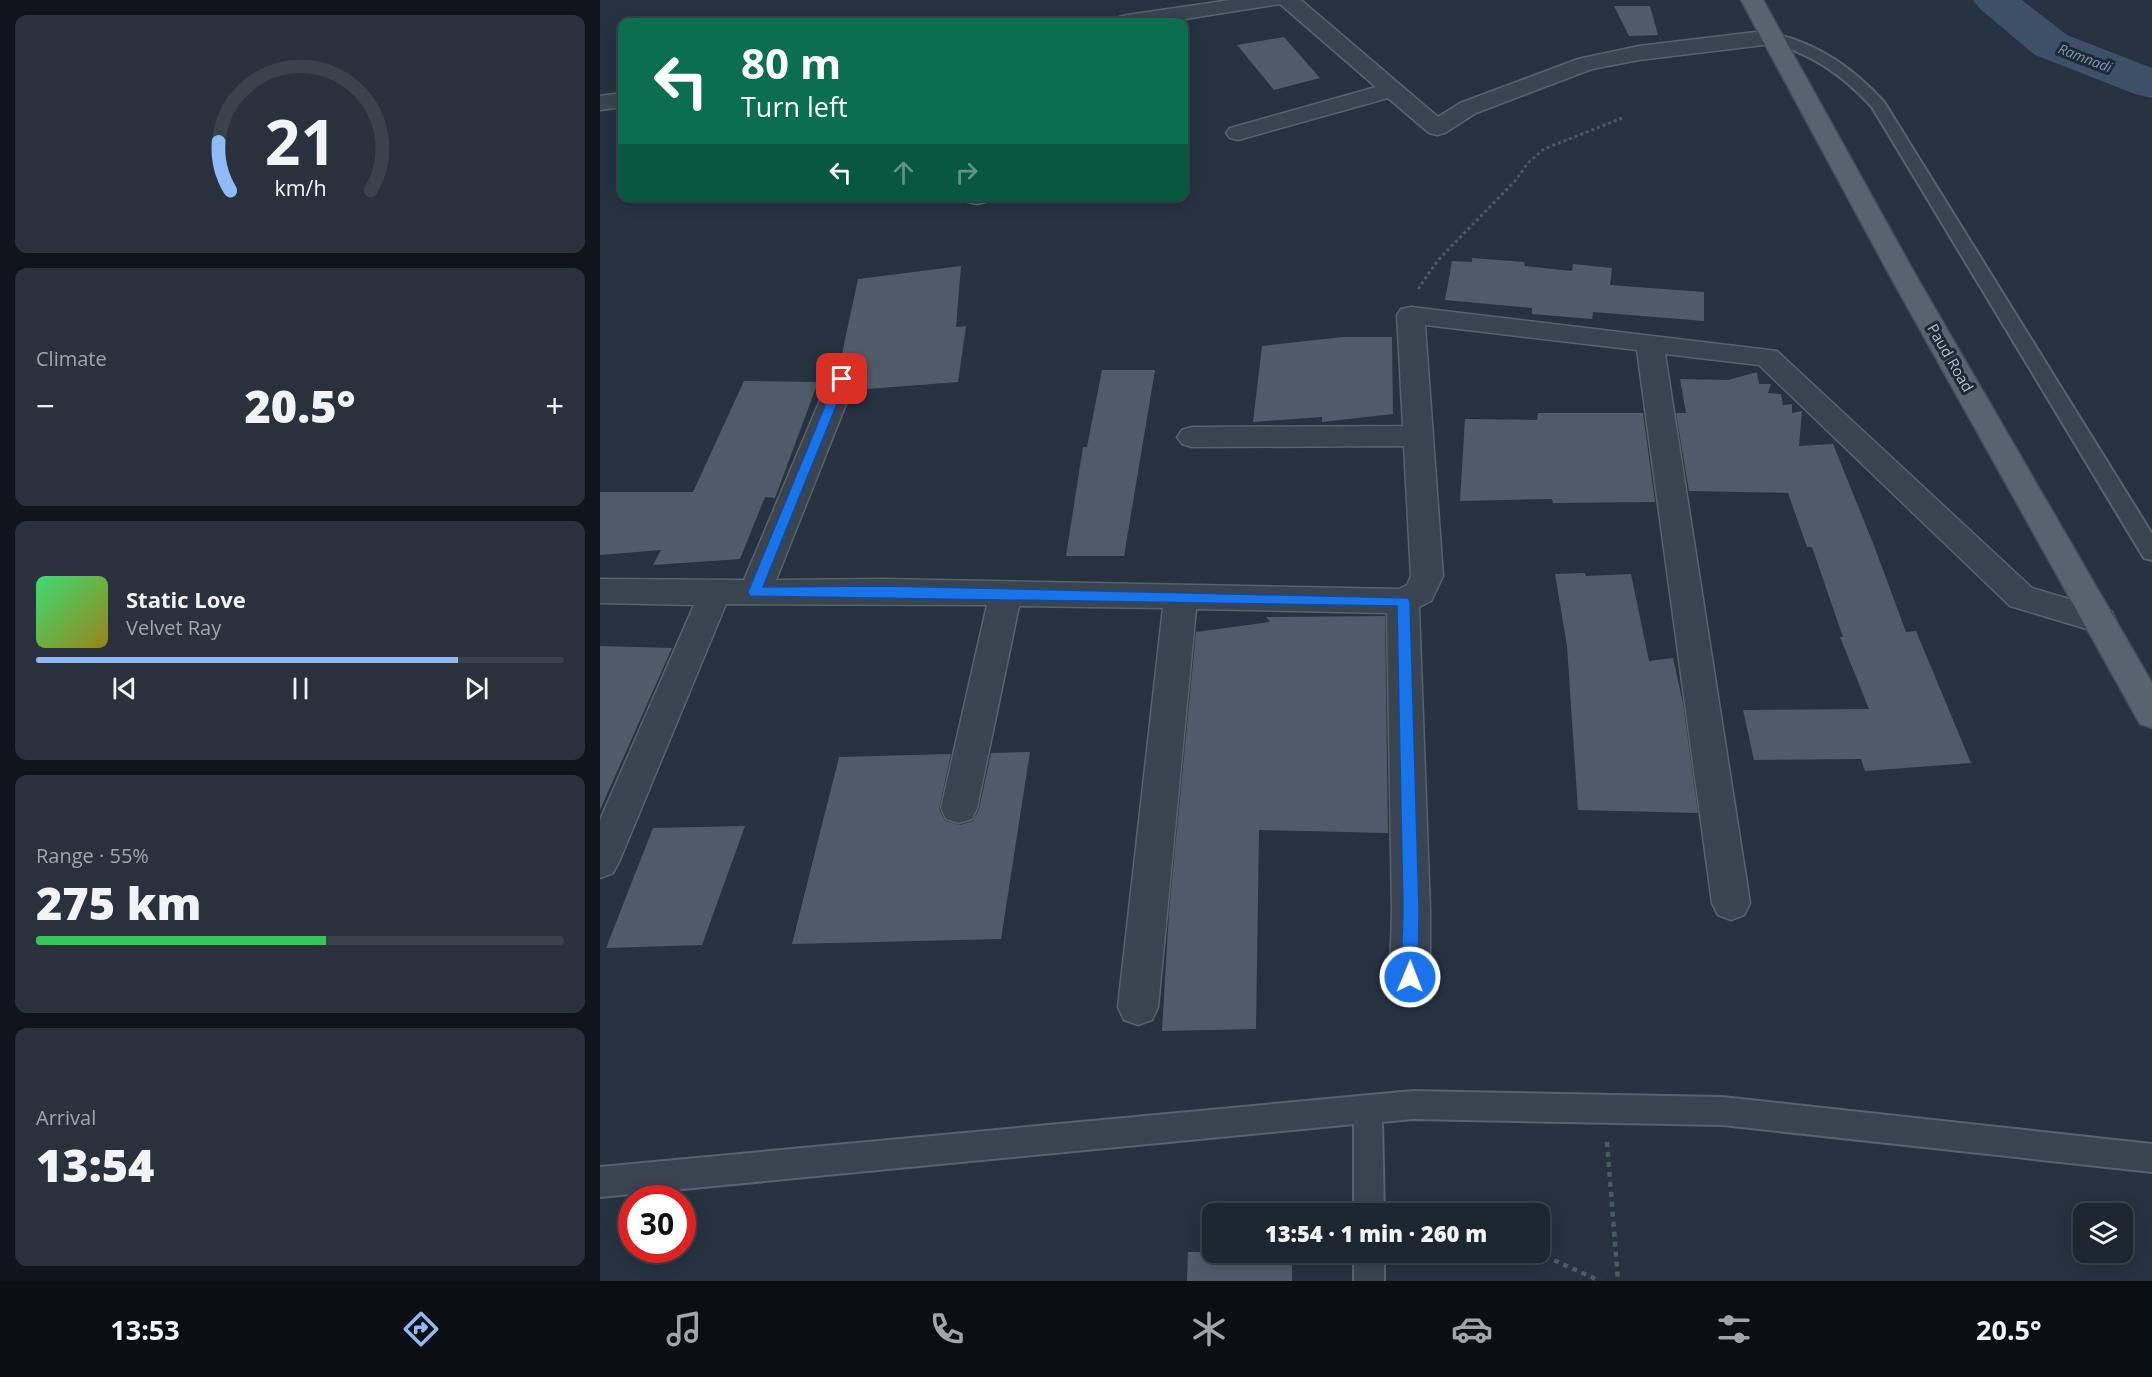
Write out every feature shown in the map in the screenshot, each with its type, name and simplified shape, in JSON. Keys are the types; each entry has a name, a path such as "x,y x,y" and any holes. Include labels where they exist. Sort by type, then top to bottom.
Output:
{"main road":[{"name":"Paud Road","path":"1752,0 1902,274 2152,714"}],"street":[{"path":"1153,18 1272,0"},
{"path":"1288,0 1437,128 1468,108 1586,64 1639,53 1772,37"},
{"path":"1238,133 1392,90"},
{"path":"600,103 618,101"},
{"path":"600,591 1006,593 1403,601 1420,593 1427,576 1411,315 1767,357 2021,597 2100,621"},
{"path":"1650,343 1731,903"},
{"path":"755,592 842,379"},
{"path":"1192,437 1418,436"},
{"path":"600,862 716,593"},
{"path":"959,808 1006,593"},
{"path":"1138,1007 1181,596"},
{"path":"1403,601 1411,910 1410,977"}],"lane":[{"path":"1772,37 1828,58 1853,76 1878,105 2152,552"},
{"path":"605,1189 1413,1105 1722,1111 2152,1158"},
{"path":"1368,1109 1369,1203"},
{"path":"1369,1263 1369,1281"}],"path":[{"path":"1411,315 1414,295 1438,260 1515,181 1528,163 1544,149 1622,118"},
{"path":"1605,1109 1618,1281"},
{"path":"1550,1258 1600,1281"}],"building":[{"path":"1614,6 1650,6 1658,35 1629,36"},
{"path":"1284,37 1320,78 1274,90 1237,45"},
{"path":"1472,258 1524,262 1525,266 1572,271 1573,264 1612,268 1610,285 1704,292 1704,321 1593,312 1592,319 1532,314 1532,308 1445,300 1452,261 1472,262"},
{"path":"961,266 956,327 966,326 958,382 854,390 858,380 854,371 839,368 858,279"},
{"path":"1343,337 1392,337 1393,414 1322,422 1322,417 1253,422 1262,346"},
{"path":"1102,370 1155,370 1124,556 1066,556 1083,447 1087,447"},
{"path":"1757,372 1759,384 1771,384 1768,393 1781,394 1783,405 1792,404 1792,413 1802,411 1799,446 1833,444 1906,632 1916,631 1971,763 1865,771 1861,759 1754,760 1743,710 1869,709 1840,637 1843,637 1812,547 1807,547 1788,493 1689,491 1676,413 1686,413 1680,379 1728,380"},
{"path":"744,381 818,382 775,498 765,497 740,559 653,565 661,550 600,555 600,492 693,492"},
{"path":"1538,413 1643,413 1655,502 1553,503 1552,499 1460,501 1465,419 1537,420"},
{"path":"1585,573 1586,576 1631,574 1649,661 1673,658 1683,703 1698,813 1578,810 1567,646 1555,574"},
{"path":"1385,616 1388,833 1259,830 1256,1029 1162,1031 1169,912 1196,632 1270,622 1266,617"},
{"path":"600,646 672,648 600,810"},
{"path":"1030,752 1001,939 792,944 839,757 951,754 939,809 945,821 960,825 973,821 979,809 991,753"},
{"path":"745,826 702,945 606,948 653,828"},
{"path":"1188,1252 1202,1252 1202,1263 1292,1263 1292,1281 1187,1281"}],"waterway":[{"name":"Ramnadi","path":"1995,0 2051,45 2152,84"}],"route":[{"path":"842,379 755,592 883,591 1403,601 1411,910 1410,977"}]}
